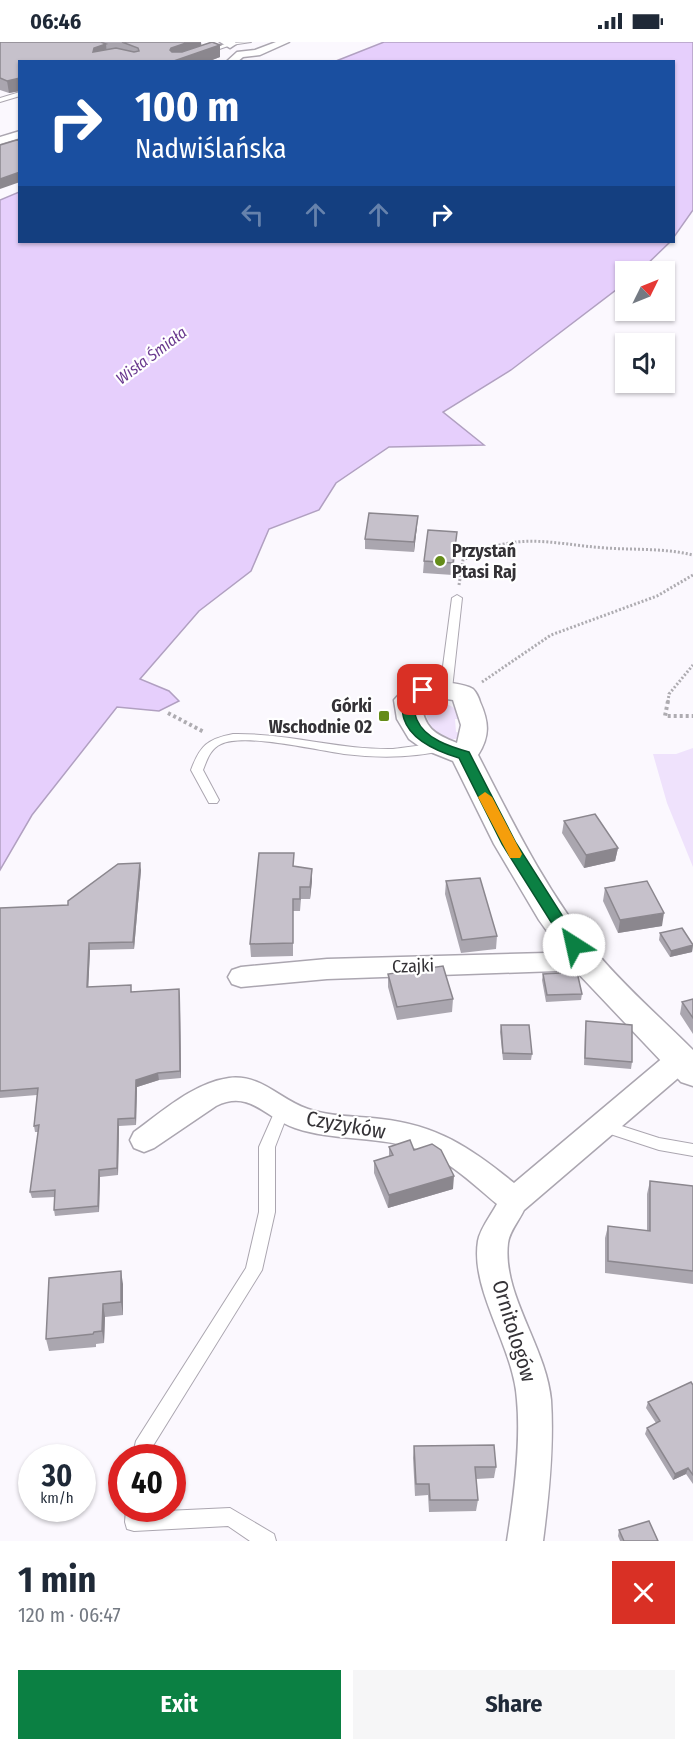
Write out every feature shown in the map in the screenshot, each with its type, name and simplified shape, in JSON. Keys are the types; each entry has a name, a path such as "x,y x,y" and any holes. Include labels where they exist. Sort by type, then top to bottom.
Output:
{"street":[{"path":"233,60 240,54 257,53 284,42"},
{"path":"228,43 238,49 240,54"},
{"path":"0,141 18,135"},
{"path":"452,751 474,741 474,719 455,692 423,690 413,694 407,700 410,721 426,738 452,751 550,912 585,961 687,1065"},
{"name":"Czajki","path":"241,977 327,969 585,961"},
{"name":"Ornitologów","path":"525,1541 532,1489 534,1399 524,1353 495,1279 494,1240 514,1201 603,1126 687,1065"},
{"name":"Czyżyków","path":"144,1140 209,1096 222,1090 237,1088 252,1091 298,1117 329,1125 394,1133 427,1140 450,1150 514,1201"}],"lane":[{"path":"181,60 228,43 248,42"},
{"path":"0,100 18,95"},
{"path":"455,692 457,598"},
{"path":"213,800 196,771 205,750 221,740 268,739 348,751 383,753 452,751"},
{"path":"143,1444 254,1270 267,1212 267,1147 283,1108"},
{"path":"603,1126 659,1144 693,1150"},
{"path":"186,1519 230,1517 267,1541"}],"path":[{"path":"457,598 463,560 477,550 494,543 526,539 603,548 675,550 693,555"},
{"path":"455,692 551,635 657,596 693,575"},
{"path":"693,665 669,694 665,716 693,716"},
{"path":"168,713 221,740"}],"shaded area":[{"path":"429,702 444,703 456,710 461,719 455,719 456,732 462,733 459,738 445,738 434,731 424,705"},
{"path":"693,748 693,867 667,803 653,754 676,754"}],"water":[{"path":"384,42 693,42 693,210 675,236 675,60 339,60"},
{"name":"Wisła Śmiała","path":"18,192 18,243 669,243 650,261 615,261 615,291 511,370 443,412 484,445 389,447 336,483 319,510 269,529 251,571 199,611 140,679 169,691 179,701 159,711 117,707 32,815 0,870 0,200"}],"building":[{"path":"0,42 101,42 106,44 94,48 93,52 116,48 139,51 138,48 122,42 189,42 171,48 172,52 182,52 212,42 220,45 177,60 18,60 18,78 7,81 0,78"},
{"path":"18,140 18,173 0,179 0,145"},
{"path":"369,513 418,516 414,542 365,539"},
{"path":"428,530 457,532 453,563 424,561"},
{"path":"595,814 618,848 586,855 564,821"},
{"path":"259,853 294,853 293,866 312,869 310,887 300,887 300,899 293,899 293,943 250,944"},
{"path":"140,863 133,942 89,943 87,987 131,985 131,992 179,989 180,1071 158,1073 136,1080 135,1118 118,1119 117,1168 99,1170 98,1206 54,1210 55,1190 30,1192 39,1125 34,1126 38,1088 0,1091 0,908 68,905 68,901 118,864"},
{"path":"480,878 497,936 462,940 446,881"},
{"path":"647,881 664,913 620,920 605,888"},
{"path":"682,928 693,945 671,951 660,933"},
{"path":"443,966 453,999 397,1007 388,974"},
{"path":"577,972 582,994 547,995 543,974"},
{"path":"693,999 693,1018 682,1002"},
{"path":"586,1021 632,1025 632,1062 585,1058"},
{"path":"501,1025 529,1025 532,1054 503,1053"},
{"path":"410,1140 414,1150 432,1144 441,1150 454,1176 389,1195 374,1161 393,1155 389,1147"},
{"path":"650,1181 693,1186 693,1271 608,1261 608,1226 650,1231"},
{"path":"121,1271 121,1302 103,1304 102,1331 46,1339 49,1278"},
{"path":"691,1382 693,1385 693,1475 688,1468 675,1474 647,1428 660,1421 648,1402"},
{"path":"494,1445 496,1467 475,1467 478,1500 430,1500 429,1484 416,1484 414,1446"},
{"path":"649,1521 658,1541 624,1541 619,1530"}],"slow traffic":[{"path":"485,797 515,854"}],"place":[{"name":"Przystań Ptasi Raj","path":"440,561"},
{"name":"Górki Wschodnie 02","path":"384,716"}],"route":[{"path":"423,690 413,694 407,700 410,721 426,738 445,749 464,755 509,844 550,912 574,945"}]}
